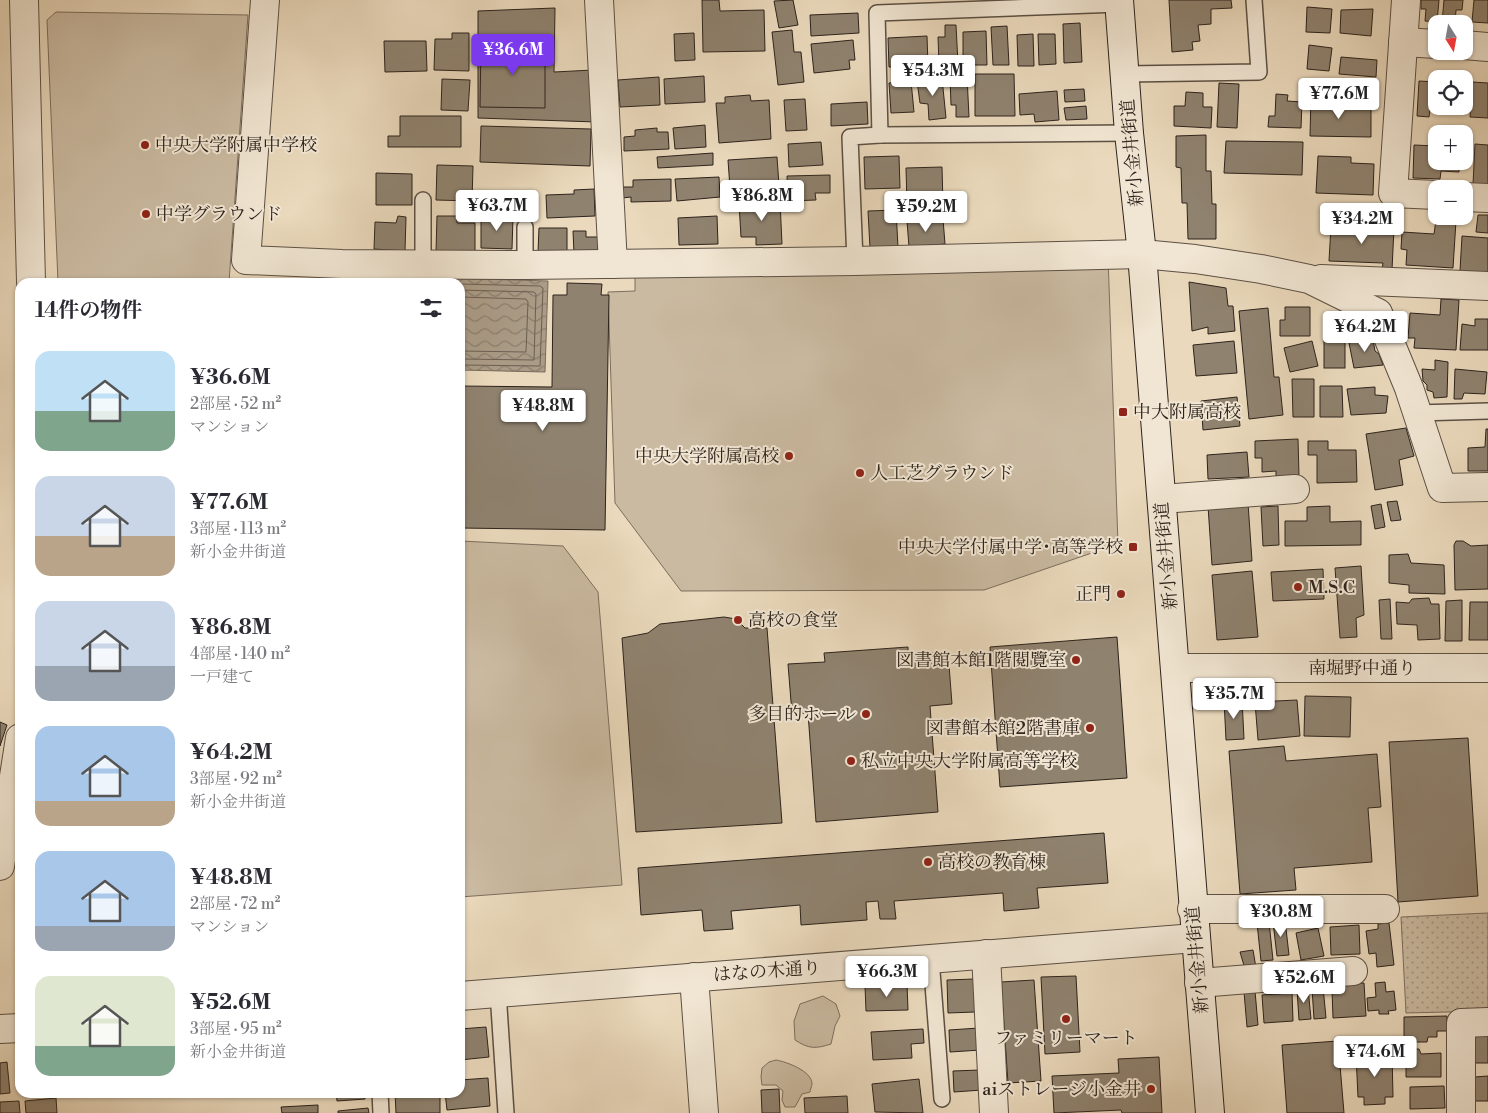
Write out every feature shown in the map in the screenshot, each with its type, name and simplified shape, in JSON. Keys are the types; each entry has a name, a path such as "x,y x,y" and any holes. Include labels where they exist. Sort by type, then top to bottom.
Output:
{"street":[{"path":"24,0 31,278"},
{"path":"265,0 246,260 342,264 613,264 855,261 1142,254 1195,259 1261,269 1309,279 1488,286"},
{"path":"599,0 613,264"},
{"path":"1406,0 1393,193 1428,195"},
{"name":"新小金井街道","path":"1119,2 1129,133 1142,254 1175,668 1194,938 1210,1113"},
{"path":"1403,42 1428,44"},
{"path":"1473,46 1488,47"},
{"path":"1473,197 1488,198"},
{"path":"1309,279 1378,313 1409,388 1442,488 1488,487"},
{"path":"1162,499 1295,488"},
{"name":"南堀野中通り","path":"1175,668 1488,668"},
{"path":"0,866 8,767 15,750"},
{"path":"1192,909 1385,909"},
{"name":"はなの木通り","path":"465,995 1194,938"},
{"path":"986,954 994,1113"},
{"path":"1199,983 1353,972"},
{"path":"694,977 704,1113"},
{"path":"1461,1113 1461,1023 1488,1022"},
{"path":"0,1029 15,1028"}],"lane":[{"path":"1125,74 1259,72 1254,0"},
{"path":"880,135 877,13 1119,2"},
{"path":"855,261 850,137 880,135 1129,133"},
{"path":"423,200 423,264"},
{"path":"525,227 525,264"},
{"path":"1417,413 1488,411"},
{"path":"931,959 942,1099"},
{"path":"498,992 506,1113"},
{"path":"381,1098 382,1113"}],"shaded area":[{"name":"中央大学附属中学校","path":"56,12 248,15 229,278 58,278 47,20"},
{"path":"1108,256 1118,544 984,590 681,591 615,503 608,292 635,291 635,273"},
{"path":"465,541 563,546 598,592 622,885 465,897"},
{"path":"1488,913 1488,1011 1406,1013 1401,917"},
{"path":"823,996 836,1004 840,1016 835,1026 831,1044 821,1047 808,1047 795,1040 794,1021 800,1004"},
{"path":"776,1060 804,1071 811,1079 810,1092 802,1094 795,1107 785,1107 782,1100 783,1091 776,1085 762,1085 762,1068 769,1062"}],"water":[{"path":"413,277 447,278 413,278"},
{"path":"465,279 548,281 545,372 465,370"}],"building":[{"path":"702,0 719,0 720,11 764,10 765,51 703,52"},
{"path":"793,0 798,25 779,28 774,1"},
{"path":"1169,0 1231,0 1232,8 1211,9 1211,24 1198,25 1200,41 1192,42 1193,50 1172,52"},
{"path":"1421,0 1439,0 1438,15 1428,15 1428,21 1425,21 1426,9 1421,9"},
{"path":"1444,0 1463,0 1462,10 1456,10 1456,15 1443,15"},
{"path":"1474,0 1488,0 1488,23 1473,22"},
{"path":"1307,7 1332,9 1330,33 1306,32"},
{"path":"555,8 554,72 593,70 596,122 478,118 478,11"},
{"path":"1373,9 1371,36 1340,33 1341,10"},
{"path":"858,13 859,33 811,36 810,15"},
{"path":"1080,23 1082,62 1064,63 1063,24"},
{"path":"945,25 956,25 958,64 939,64 938,37 945,37"},
{"path":"1007,26 1009,65 993,65 991,27"},
{"path":"792,30 794,52 801,52 804,82 778,85 772,32"},
{"path":"986,31 987,65 963,65 963,32"},
{"path":"452,33 469,33 469,71 434,70 435,39 452,39"},
{"path":"694,33 695,60 675,61 674,34"},
{"path":"1033,34 1034,66 1018,66 1017,35"},
{"path":"1038,34 1055,34 1056,64 1039,65"},
{"path":"927,36 928,65 889,67 888,38"},
{"path":"853,40 855,60 849,60 850,69 814,73 811,44"},
{"path":"384,41 426,41 427,71 385,72"},
{"path":"481,44 545,45 545,108 480,107"},
{"path":"1309,45 1332,48 1329,71 1307,69"},
{"path":"1341,57 1377,60 1376,77 1339,74"},
{"path":"975,74 1014,74 1015,116 975,116"},
{"path":"704,76 705,102 665,104 664,79"},
{"path":"950,76 967,76 969,117 956,117 956,105 951,105"},
{"path":"659,77 660,105 620,107 618,80"},
{"path":"942,78 946,118 929,120 928,104 920,103 917,81"},
{"path":"442,79 470,80 468,111 441,110"},
{"path":"911,81 914,112 891,113 889,83"},
{"path":"1419,81 1428,82 1429,117 1417,116"},
{"path":"1473,82 1488,83 1488,118 1470,117 1470,115 1473,115"},
{"path":"1219,83 1239,84 1237,128 1217,127"},
{"path":"1084,89 1085,101 1065,102 1064,90"},
{"path":"1057,91 1059,120 1035,122 1034,114 1020,115 1019,94"},
{"path":"1186,92 1203,93 1203,107 1212,107 1211,128 1174,126 1174,106 1185,106"},
{"path":"1276,94 1288,95 1287,101 1302,102 1301,128 1268,127 1269,116 1275,116"},
{"path":"750,95 751,101 769,100 771,139 719,143 716,103 725,103 725,97"},
{"path":"1311,97 1326,98 1326,106 1371,106 1371,137 1310,136"},
{"path":"805,99 807,130 786,131 784,100"},
{"path":"867,102 868,124 831,126 831,104"},
{"path":"1086,106 1087,119 1066,120 1064,108"},
{"path":"400,116 461,116 461,147 388,147 388,136 400,136"},
{"path":"705,125 706,147 675,149 673,128"},
{"path":"481,126 591,129 590,166 480,162"},
{"path":"657,128 657,132 668,132 669,149 624,151 624,137 635,136 635,130"},
{"path":"1206,135 1206,171 1211,171 1212,204 1216,204 1216,239 1188,239 1187,203 1182,203 1181,168 1176,167 1176,136"},
{"path":"1226,141 1303,142 1302,175 1224,173"},
{"path":"821,142 823,165 789,167 788,144"},
{"path":"1475,144 1488,145 1488,184 1473,184"},
{"path":"1414,145 1428,146 1428,170 1459,170 1459,172 1441,171 1440,179 1413,178"},
{"path":"713,153 713,165 658,168 657,157"},
{"path":"899,156 900,188 865,189 864,157"},
{"path":"1318,156 1351,157 1351,163 1374,164 1373,195 1316,193"},
{"path":"777,157 779,185 730,188 728,160"},
{"path":"437,165 473,166 472,201 436,200"},
{"path":"942,167 943,204 907,205 906,168"},
{"path":"376,173 412,174 412,205 376,205"},
{"path":"830,175 830,193 815,193 816,200 788,201 787,176"},
{"path":"719,177 720,197 677,201 675,179"},
{"path":"671,179 671,201 631,202 631,197 622,198 622,187 633,187 633,180"},
{"path":"594,189 595,216 547,218 546,195 574,194 574,190"},
{"path":"780,201 782,244 756,245 756,237 741,237 739,203"},
{"path":"896,210 898,247 870,248 868,211"},
{"path":"1478,215 1488,215 1488,233 1476,232"},
{"path":"398,216 406,217 405,251 374,249 375,222 396,223"},
{"path":"437,216 457,216 457,223 475,223 475,252 436,252"},
{"path":"481,216 513,217 512,249 481,248"},
{"path":"717,216 718,244 679,245 678,218"},
{"path":"943,219 945,244 909,247 907,221"},
{"path":"1435,225 1456,225 1453,268 1406,265 1407,250 1401,249 1402,232 1434,234"},
{"path":"1331,226 1394,228 1392,270 1382,270 1383,263 1329,261"},
{"path":"539,228 567,228 567,252 538,252"},
{"path":"573,231 586,231 586,237 598,237 598,253 574,253"},
{"path":"1462,236 1488,238 1488,273 1460,271"},
{"path":"1189,282 1226,288 1228,306 1233,306 1235,331 1208,334 1208,327 1192,331"},
{"path":"567,283 602,284 601,295 609,295 605,530 465,528 465,386 552,387 553,295 567,295"},
{"path":"1441,299 1459,300 1456,350 1414,348 1415,338 1408,338 1410,313 1440,315"},
{"path":"1285,307 1310,307 1310,336 1280,336 1280,320 1285,320"},
{"path":"1268,308 1274,377 1279,377 1283,415 1249,419 1239,311"},
{"path":"1475,319 1488,319 1488,350 1460,350 1462,324 1475,326"},
{"path":"1372,335 1375,351 1379,354 1383,365 1354,368 1349,343"},
{"path":"1324,336 1345,336 1345,368 1324,368"},
{"path":"1234,341 1237,373 1196,376 1193,345"},
{"path":"1312,341 1318,366 1290,372 1284,348"},
{"path":"1435,360 1448,362 1447,397 1434,398 1433,392 1427,390 1427,385 1423,381 1422,369 1435,370"},
{"path":"1455,369 1487,372 1485,394 1464,393 1462,399 1454,399"},
{"path":"1292,379 1314,379 1314,417 1293,417"},
{"path":"1320,386 1342,386 1343,417 1320,417"},
{"path":"1375,387 1375,395 1388,396 1386,413 1351,415 1347,389"},
{"path":"1237,397 1240,426 1203,430 1201,401"},
{"path":"1406,428 1414,456 1399,460 1403,485 1375,490 1366,434"},
{"path":"1486,429 1488,429 1488,471 1468,471 1468,448 1485,447"},
{"path":"1298,439 1299,476 1276,476 1276,471 1262,472 1262,458 1255,458 1255,441"},
{"path":"1308,441 1328,441 1328,450 1356,450 1357,482 1317,483 1317,455 1308,455"},
{"path":"1247,452 1249,477 1208,479 1207,455"},
{"path":"1397,501 1401,520 1391,521 1387,502"},
{"path":"1248,503 1252,561 1212,565 1208,506"},
{"path":"1381,504 1385,527 1375,529 1371,506"},
{"path":"1278,506 1279,545 1263,546 1261,507"},
{"path":"1330,506 1330,522 1361,521 1361,545 1285,546 1285,521 1307,521 1307,507"},
{"path":"1456,541 1463,541 1471,546 1488,545 1488,589 1455,590 1454,545"},
{"path":"1408,554 1411,563 1444,565 1445,594 1409,593 1409,585 1389,583 1389,555"},
{"path":"1361,566 1364,615 1356,618 1357,637 1340,638 1335,568"},
{"path":"1323,569 1324,599 1273,601 1271,572"},
{"path":"1252,571 1258,637 1217,640 1212,575"},
{"path":"1429,598 1431,604 1439,604 1440,639 1418,640 1417,625 1397,624 1396,602 1409,603 1412,599"},
{"path":"1390,599 1392,639 1381,639 1379,600"},
{"path":"1462,600 1462,641 1445,641 1446,601"},
{"path":"1470,602 1488,602 1488,640 1469,640"},
{"path":"724,617 736,619 745,628 767,628 782,823 636,832 622,638 648,633 660,624"},
{"path":"1117,637 1127,778 1000,787 990,647"},
{"path":"908,647 908,655 948,652 952,704 930,706 938,812 816,822 808,713 792,714 788,664 825,662 824,653"},
{"path":"1305,696 1351,697 1350,737 1304,736"},
{"path":"1242,699 1244,739 1226,740 1224,700"},
{"path":"1297,700 1300,736 1258,740 1255,702"},
{"path":"0,722 7,725 0,746"},
{"path":"1468,738 1478,896 1398,902 1389,742"},
{"path":"1284,746 1286,761 1377,754 1381,807 1368,808 1372,862 1294,868 1296,890 1240,894 1229,751"},
{"path":"1104,833 1108,883 1037,888 1039,908 1004,911 1003,893 894,901 896,919 880,919 878,901 866,902 867,920 801,925 800,905 731,911 733,929 704,931 702,910 641,915 638,868"},
{"path":"1285,920 1289,955 1277,956 1273,922"},
{"path":"1269,922 1273,960 1261,961 1257,923"},
{"path":"1389,923 1394,965 1377,967 1376,953 1369,954 1366,931 1378,929 1378,924"},
{"path":"1359,925 1360,954 1331,955 1330,927"},
{"path":"1318,928 1324,956 1301,960 1296,933"},
{"path":"1253,950 1256,968 1245,969 1240,952"},
{"path":"1076,976 1080,1052 1045,1054 1041,977"},
{"path":"974,979 975,1012 948,1013 947,980"},
{"path":"1034,980 1041,1081 1008,1083 1001,982"},
{"path":"1385,982 1386,992 1394,991 1396,1010 1388,1011 1389,1014 1379,1014 1379,1010 1368,1011 1367,998 1376,997 1375,983"},
{"path":"1364,983 1366,1016 1333,1018 1332,990 1340,990 1340,984"},
{"path":"907,984 908,1010 866,1011 865,986"},
{"path":"1323,987 1326,1018 1314,1019 1312,988"},
{"path":"1308,988 1311,1019 1299,1020 1297,989"},
{"path":"1255,991 1258,1025 1247,1027 1244,992"},
{"path":"1292,993 1293,1021 1264,1023 1262,995"},
{"path":"1447,1016 1447,1031 1437,1031 1437,1037 1428,1037 1427,1042 1404,1042 1404,1017"},
{"path":"486,1027 489,1057 465,1059 465,1029"},
{"path":"979,1028 981,1050 950,1052 949,1030"},
{"path":"923,1029 924,1043 911,1044 912,1058 873,1060 871,1032"},
{"path":"1471,1033 1488,1033 1488,1063 1473,1063"},
{"path":"1338,1041 1344,1113 1287,1113 1282,1045"},
{"path":"1408,1049 1419,1049 1421,1054 1441,1053 1441,1077 1406,1077 1406,1054"},
{"path":"1392,1053 1393,1097 1385,1097 1385,1104 1364,1105 1364,1097 1358,1097 1356,1055"},
{"path":"1159,1057 1162,1113 1122,1113 1121,1110 1054,1113 1052,1076 1119,1073 1118,1059"},
{"path":"7,1062 10,1093 0,1094 0,1063"},
{"path":"980,1070 982,1090 954,1092 953,1071"},
{"path":"1488,1076 1488,1101 1475,1101 1475,1077"},
{"path":"488,1078 490,1106 447,1110 446,1098 465,1098 465,1080"},
{"path":"919,1079 923,1113 875,1112 872,1084"},
{"path":"1444,1086 1445,1108 1410,1109 1410,1087"},
{"path":"779,1089 780,1113 762,1113 761,1090"},
{"path":"847,1096 848,1113 805,1113 804,1098"},
{"path":"56,1098 57,1113 26,1113 25,1101"},
{"path":"337,1098 365,1098 365,1099 337,1101"},
{"path":"395,1098 440,1098 440,1113 396,1113"},
{"path":"19,1101 20,1113 0,1113 0,1102"},
{"path":"318,1105 318,1113 282,1113 281,1107"},
{"path":"368,1108 369,1113 338,1113 338,1111"}],"place":[{"name":"中央大学附属中学校","path":"145,145"},
{"name":"中学グラウンド","path":"146,214"},
{"name":"中大附属高校","path":"1123,412"},
{"name":"中央大学附属高校","path":"789,456"},
{"name":"人工芝グラウンド","path":"860,473"},
{"name":"中央大学付属中学･高等学校","path":"1133,547"},
{"name":"M.S.C","path":"1298,587"},
{"name":"正門","path":"1121,594"},
{"name":"高校の食堂","path":"738,620"},
{"name":"図書館本館1階閱覽室","path":"1076,660"},
{"name":"多目的ホール","path":"866,714"},
{"name":"図書館本館2階書庫","path":"1090,728"},
{"name":"私立中央大学附属高等学校","path":"851,761"},
{"name":"高校の教育棟","path":"928,862"},
{"name":"ファミリーマート","path":"1066,1019"},
{"name":"aiストレージ小金井","path":"1151,1089"}]}
